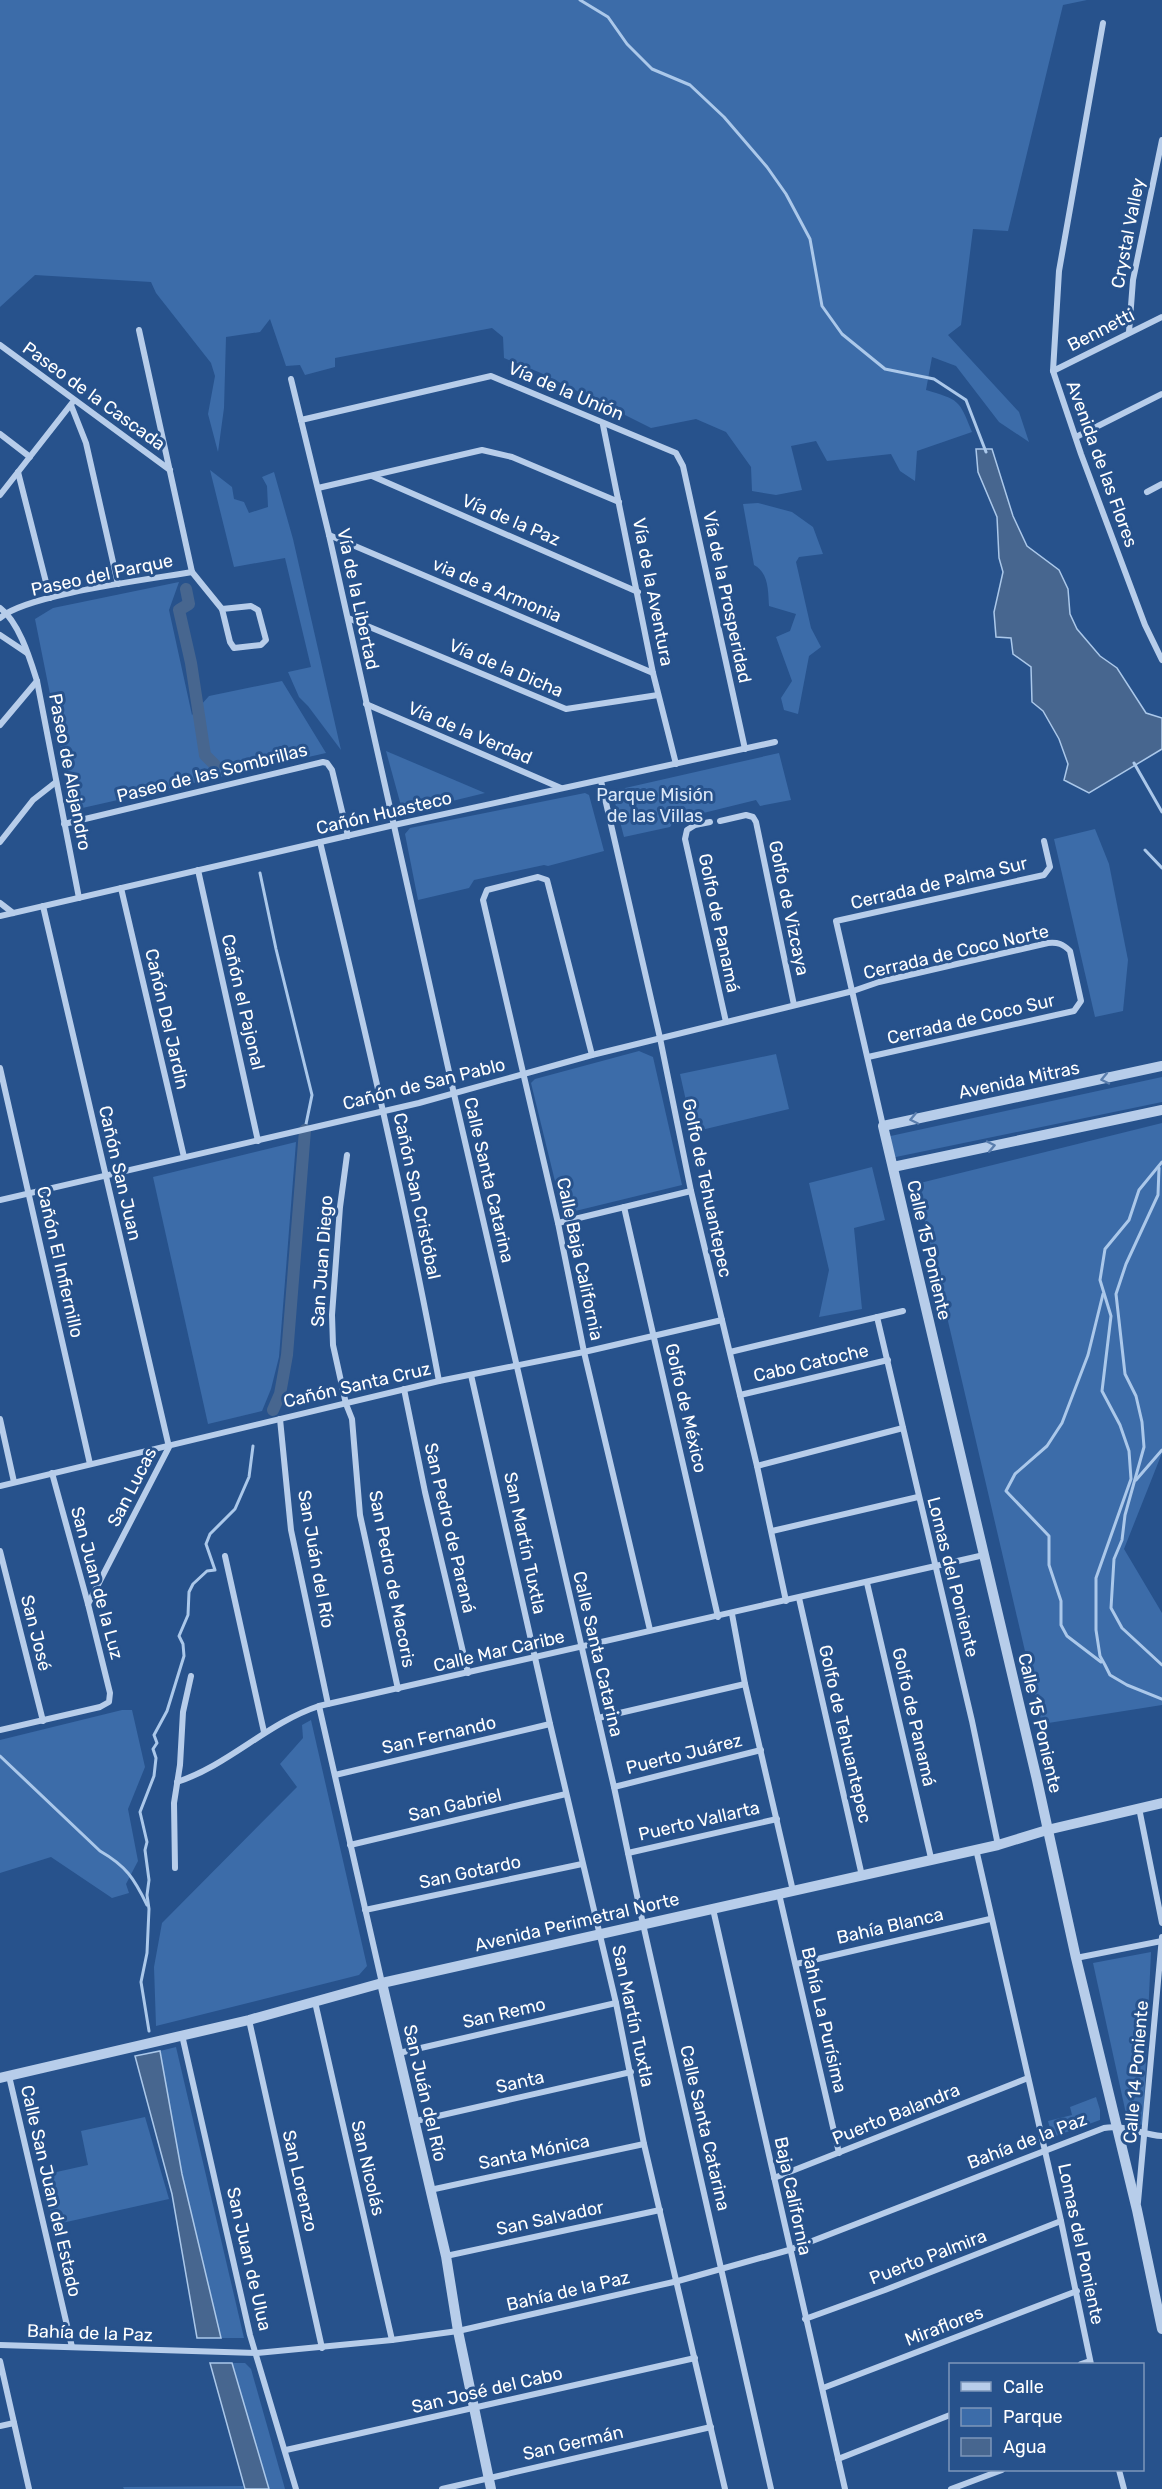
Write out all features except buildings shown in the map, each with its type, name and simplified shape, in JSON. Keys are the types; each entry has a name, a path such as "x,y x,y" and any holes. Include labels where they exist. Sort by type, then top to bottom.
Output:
{"street":[{"name":"Avenida de las Flores","path":"1103,23 1059,271 1053,371 1057,388 1145,625 1162,660"},
{"name":"Crystal Valley","path":"1129,332 1133,280 1162,140"},
{"name":"Bennetti","path":"1053,371 1162,317"},
{"path":"139,330 192,572"},
{"name":"Paseo de la Cascada","path":"0,345 73,402 170,471"},
{"name":"Vía de la Unión","path":"301,420 491,376 676,453"},
{"name":"Vía de la Libertad","path":"291,379 329,535 394,825"},
{"path":"1076,437 1162,394"},
{"path":"0,495 73,402"},
{"path":"73,402 86,443 118,584"},
{"name":"Vía de la Aventura","path":"603,424 653,673 676,764"},
{"path":"0,434 30,457"},
{"path":"318,488 482,450 512,457 620,502"},
{"name":"Vía de la Prosperidad","path":"676,453 683,466 745,749"},
{"path":"18,472 50,598"},
{"name":"Vía de la Paz","path":"371,476 638,592"},
{"path":"1147,492 1162,484"},
{"name":"via de a Armonia","path":"329,535 653,673"},
{"name":"Paseo del Parque","path":"6,612 50,598 192,572 222,609"},
{"path":"255,607 266,638 265,643 237,649 232,647 222,609 255,607"},
{"name":"Paseo de Alejandro","path":"0,608 6,612 28,653 37,681 79,898"},
{"path":"0,618 6,612"},
{"name":"Vía de la Dicha","path":"348,618 566,709 658,695"},
{"path":"0,635 28,653"},
{"path":"0,725 37,681"},
{"name":"Vía de la Verdad","path":"366,704 563,788"},
{"name":"Cañón Huasteco","path":"0,916 394,825 775,742"},
{"name":"Paseo de las Sombrillas","path":"64,824 322,762 327,763 332,770 348,836"},
{"name":"Golfo de Tehuantepec","path":"601,781 660,1038 691,1191 757,1466 786,1601"},
{"path":"0,842 33,800 56,782"},
{"name":"Golfo de Vizcaya","path":"720,821 746,815 753,817 756,822 794,1005"},
{"name":"Golfo de Panamá","path":"710,822 695,825 687,830 685,839 726,1022"},
{"name":"Calle Santa Catarina","path":"394,825 614,1787 771,2489"},
{"name":"Cerrada de Palma Sur","path":"853,991 836,921 1044,875 1050,867 1044,841"},
{"name":"Cañón San Cristóbal","path":"320,842 376,1072 415,1251 439,1381"},
{"name":"Cañón el Pajonal","path":"198,870 258,1140"},
{"name":"Calle Baja California","path":"592,1055 547,880 540,877 491,888 484,894 483,900 558,1223 584,1352 650,1630"},
{"name":"Cañón Del Jardin","path":"121,888 184,1157"},
{"path":"0,903 13,913"},
{"name":"Cañón San Juan","path":"43,906 169,1447"},
{"name":"Cerrada de Coco Norte","path":"853,991 879,982 1056,942 1064,945 1072,959 1081,1001 1079,1006"},
{"path":"853,991 883,1126"},
{"name":"Cañón de San Pablo","path":"0,1200 454,1094 592,1055 853,991"},
{"name":"Cerrada de Coco Sur","path":"868,1057 1074,1011 1079,1006"},
{"name":"Avenida Mitras","path":"883,1126 1162,1066"},
{"name":"Cañón El Infiernillo","path":"0,1068 90,1464"},
{"path":"893,1167 1162,1110"},
{"name":"Calle 15 Poniente","path":"883,1126 1076,1958 1137,2210 1162,2329"},
{"name":"San Juan Diego","path":"346,1404 333,1345 332,1322 340,1206 347,1155"},
{"path":"558,1223 691,1191"},
{"name":"Golfo de México","path":"624,1207 655,1335 717,1617"},
{"path":"730,1352 903,1311"},
{"name":"Lomas del Poniente","path":"877,1317 936,1566 998,1845"},
{"name":"Cañón Santa Cruz","path":"0,1486 404,1389 584,1352 722,1320"},
{"name":"Cabo Catoche","path":"740,1395 888,1360"},
{"name":"San Martín Tuxtla","path":"471,1375 616,2003 644,2144 725,2489"},
{"name":"San Pedro de Paraná","path":"404,1389 425,1492 468,1673"},
{"name":"San Pedro de Macoris","path":"346,1404 352,1419 360,1515 398,1689"},
{"path":"0,1419 14,1482"},
{"name":"San Juán del Río","path":"280,1419 291,1530 328,1704"},
{"path":"757,1466 903,1428"},
{"name":"San Lucas","path":"88,1604 169,1447"},
{"name":"San Juan de la Luz","path":"43,1721 100,1707 109,1702 110,1693 52,1473"},
{"path":"772,1531 918,1497"},
{"name":"San José","path":"0,1551 43,1721"},
{"name":"Calle Mar Caribe","path":"177,1782 194,1777 233,1755 264,1732 319,1706 984,1555"},
{"path":"225,1556 264,1732"},
{"name":"Golfo de Panamá","path":"867,1583 931,1858"},
{"name":"Golfo de Tehuantepec","path":"799,1598 862,1876"},
{"path":"732,1614 745,1684 793,1891"},
{"path":"175,1868 174,1826 177,1782 183,1712 191,1676"},
{"path":"598,1718 745,1684"},
{"name":"San Juán del Río","path":"319,1706 446,2256 458,2331 491,2489"},
{"path":"0,1730 43,1721"},
{"name":"San Fernando","path":"335,1775 550,1724"},
{"name":"Puerto Juárez","path":"614,1787 761,1750"},
{"name":"San Gabriel","path":"350,1845 566,1794"},
{"name":"Avenida Perimetral Norte","path":"4,2077 249,2020 382,1983 862,1876 931,1858 998,1845 1047,1830 1162,1803"},
{"path":"1139,1808 1162,1923"},
{"name":"Puerto Vallarta","path":"628,1853 777,1819"},
{"name":"Lomas del Poniente","path":"976,1850 1077,2291 1091,2363"},
{"name":"San Gotardo","path":"365,1910 582,1863"},
{"name":"Bahía La Purísima","path":"779,1894 839,2153"},
{"name":"Baja California","path":"712,1909 845,2489"},
{"name":"Bahía Blanca","path":"796,1964 990,1919"},
{"path":"1076,1958 1162,1940"},
{"name":"Calle 14 Poniente","path":"1137,2210 1146,2135 1162,1940"},
{"name":"San Nicolás","path":"315,2002 392,2340"},
{"name":"San Remo","path":"399,2053 616,2003"},
{"name":"San Lorenzo","path":"249,2020 322,2348"},
{"name":"San Juan de Ulua","path":"181,2034 250,2335 296,2489"},
{"name":"Santa","path":"416,2121 631,2072"},
{"name":"Calle San Juan del Estado","path":"4,2077 72,2347"},
{"name":"Puerto Balandra","path":"774,2178 1028,2078"},
{"path":"1116,2126 1146,2135 1162,2136"},
{"name":"Bahía de la Paz","path":"0,2345 257,2353 322,2348 458,2331 678,2281 789,2250 1116,2126"},
{"name":"Santa Mónica","path":"430,2190 644,2144"},
{"name":"San Salvador","path":"446,2256 660,2210"},
{"name":"Puerto Palmira","path":"805,2319 1061,2221"},
{"name":"Miraflores","path":"823,2388 1077,2291"},
{"name":"San José del Cabo","path":"286,2450 695,2358"},
{"path":"0,2361 29,2489"},
{"path":"838,2459 949,2416"},
{"path":"0,2426 14,2423"},
{"name":"San Germán","path":"442,2489 711,2427"},
{"path":"951,2489 997,2471"},
{"path":"1120,2471 1124,2489"}],"green space":[{"path":"0,0 1087,0 1063,5 1008,231 973,229 961,325 948,335 1019,412 1029,442 999,422 956,366 932,357 926,390 957,402 972,432 917,451 915,481 900,471 891,454 827,461 816,441 791,446 802,490 776,495 752,491 751,467 726,432 696,419 651,428 541,373 504,358 503,337 492,328 335,358 335,367 305,375 300,365 286,366 270,319 260,332 226,337 224,408 218,452 208,414 215,376 211,363 156,293 151,282 35,275 0,307"},
{"path":"210,470 232,487 234,499 244,502 249,513 268,507 267,486 262,477 274,472 293,539 341,750 299,697 288,672 311,667 285,558 234,567"},
{"path":"758,503 792,512 813,527 823,554 799,557 796,562 811,628 821,647 809,656 798,714 784,710 781,698 792,681 776,637 790,631 796,614 769,606 765,578 759,568 754,565 743,504"},
{"path":"179,582 169,610 192,715 209,696 282,681 326,753 78,809 72,804 35,619 53,608"},
{"path":"386,751 485,793 403,813"},
{"name":"Parque Misión de las Villas","path":"779,753 791,800 760,806 756,800 675,820 670,827 624,837 612,791"},
{"path":"585,793 589,795 604,851 548,866 474,880 469,888 418,900 405,834 410,828"},
{"path":"1095,829 1109,864 1128,960 1123,1011 1095,1017 1054,839"},
{"path":"639,1051 653,1057 682,1185 563,1214 531,1083 535,1079"},
{"path":"776,1054 789,1109 693,1132 680,1074"},
{"path":"1162,1077 1162,1102 891,1158 886,1137"},
{"path":"1162,1123 1162,1453 1124,1549 1162,1613 1162,1705 1042,1724 916,1184"},
{"path":"296,1142 279,1357 271,1389 262,1411 208,1424 153,1177"},
{"path":"872,1167 885,1220 854,1228 862,1309 819,1317 829,1270 809,1183"},
{"path":"122,1710 132,1710 145,1767 128,1809 138,1861 126,1884 129,1893 112,1898 51,1857 0,1873 0,1740"},
{"path":"311,1720 367,1966 359,1975 156,2026 154,1967 162,1923 297,1787 280,1764 303,1738 302,1725"},
{"path":"1151,1952 1143,2125 1128,2123 1093,1963"},
{"path":"176,2047 244,2338 221,2338 182,2174 160,2051"},
{"path":"1096,2097 1100,2120 1056,2136 1051,2132 1048,2121 1072,2115 1070,2107"},
{"path":"145,2117 169,2199 53,2225 43,2175 88,2165 81,2131"},
{"path":"232,2363 245,2363 251,2369 285,2489 269,2489"},
{"path":"243,2486 244,2489 124,2489 123,2487"}],"water":[{"path":"976,449 992,449 1013,516 1027,546 1059,570 1068,589 1070,614 1077,629 1100,656 1117,668 1146,713 1162,718 1162,749 1089,793 1064,780 1068,764 1059,739 1043,711 1032,702 1031,667 1013,654 1011,638 996,637 994,612 1003,572 999,558 997,517 978,472"},
{"path":"160,2051 182,2174 221,2338 197,2338 172,2194 135,2056"},
{"path":"210,2363 232,2363 269,2489 245,2489"}],"waterway":[{"path":"580,0 608,17 627,44 652,69 690,85 724,117 767,167 786,194 810,239 822,306 842,334 885,369 934,379 966,400 986,452"},
{"path":"186,589 189,604 179,610 191,663 205,755 215,765"},
{"path":"1134,763 1162,812"},
{"path":"1145,850 1162,868"},
{"path":"260,873 312,1095 305,1129"},
{"path":"273,1410 280,1394 287,1355 305,1130"},
{"path":"1162,1162 1139,1190 1129,1220 1105,1249 1100,1280 1111,1316 1102,1391 1120,1425 1129,1451 1131,1479 1096,1578 1096,1630 1100,1656 1110,1675 1127,1685 1162,1699"},
{"path":"1159,1168 1158,1195 1126,1264 1116,1294 1125,1374 1136,1396 1142,1422 1144,1447 1125,1515 1122,1540 1114,1559 1111,1608 1122,1628 1162,1665"},
{"path":"1101,1662 1067,1636 1061,1625 1061,1601 1049,1565 1049,1536 1006,1491 1015,1474 1047,1446 1062,1423 1088,1355 1103,1294"},
{"path":"149,2031 141,1982 147,1953 149,1880 145,1850 147,1842 140,1812 154,1776 156,1758 153,1749 157,1743 154,1735 167,1711 184,1656 183,1644 179,1636 188,1615 189,1592 193,1584 207,1571 215,1570 206,1544 210,1534 235,1509 249,1477 253,1446"},
{"path":"1136,1480 1162,1450"},
{"path":"0,1756 100,1851 123,1868 138,1887 147,1905"}]}
